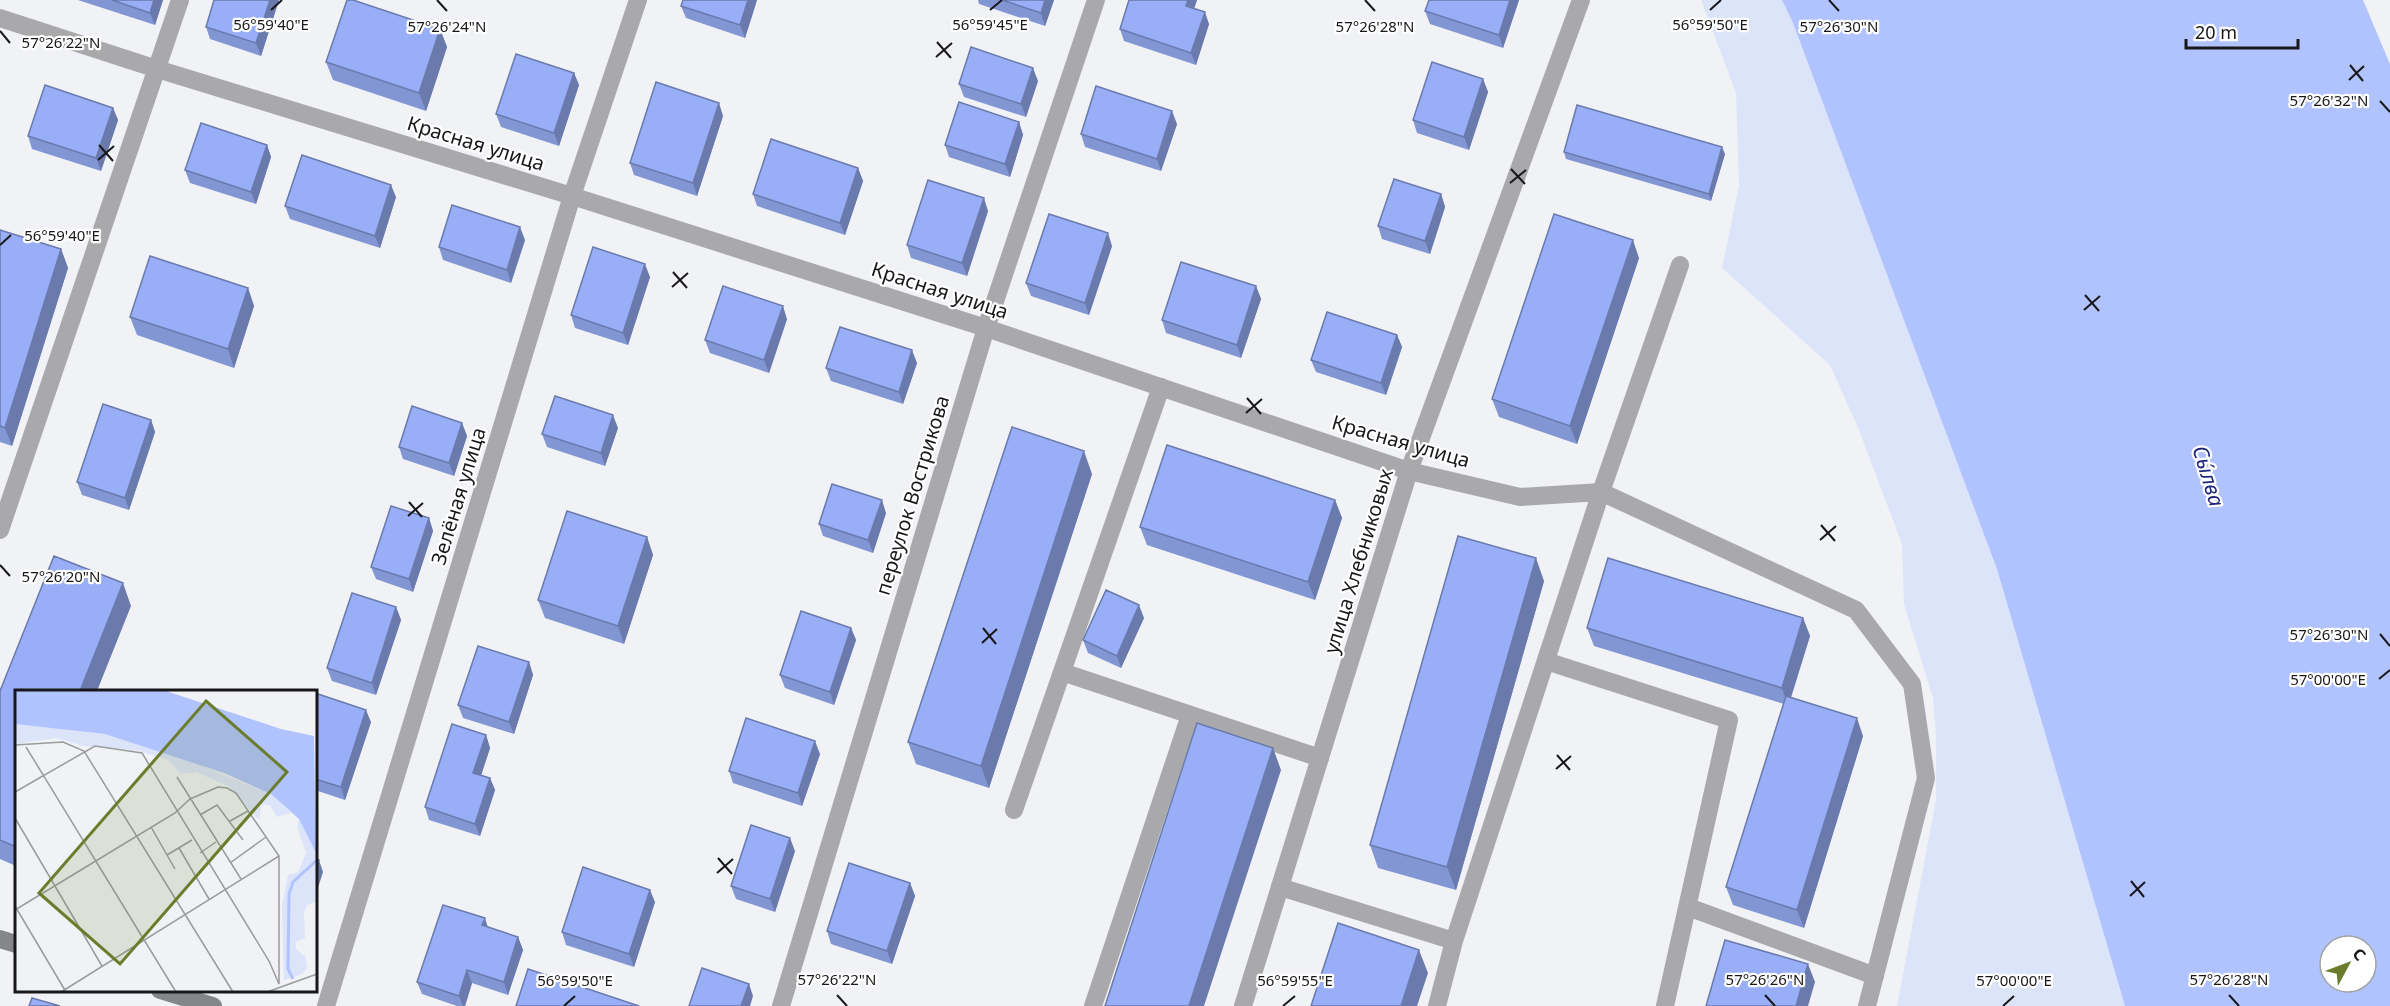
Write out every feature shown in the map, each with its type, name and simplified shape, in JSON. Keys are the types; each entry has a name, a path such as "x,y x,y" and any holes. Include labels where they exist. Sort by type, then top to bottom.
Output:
{"street":[{"path":"0,530 180,0"},
{"name":"Зелёная улица","path":"326,1006 572,196 638,0"},
{"name":"переулок Вострикова","path":"781,1006 986,328 1096,0"},
{"name":"улица Хлебниковых","path":"1243,1006 1409,471 1581,0"},
{"name":"Красная улица","path":"0,18 986,328 1409,471 1520,497 1601,492 1856,610 1912,684 1926,778 1875,976"},
{"path":"1437,1006 1454,941 1545,661 1680,265"},
{"path":"1014,810 1161,387"},
{"path":"1545,661 1729,720 1665,1006"},
{"path":"1062,672 1320,758"},
{"path":"1093,1006 1190,715"},
{"path":"1280,887 1454,941"},
{"path":"1688,907 1875,976 1867,1006"},
{"path":"0,939 15,944"},
{"path":"163,991 213,1006"}],"shaded area":[{"path":"1701,0 1782,0 1793,23 1998,569 2125,1006 1897,1006 1936,800 1936,736 1933,698 1904,604 1902,544 1859,430 1830,365 1722,268 1739,186 1736,93"}],"water":[{"name":"Сы́лва","path":"1782,0 2363,0 2390,64 2390,1006 2125,1006 1997,569 1793,23"}],"building":[{"path":"112,0 154,0 150,13"},
{"path":"214,0 270,0 256,43 206,27"},
{"path":"347,0 440,29 419,93 326,62"},
{"path":"683,0 748,0 740,25 681,6"},
{"path":"1002,0 1045,0 1041,13"},
{"path":"1129,0 1188,0 1186,6 1205,12 1191,53 1120,29"},
{"path":"1429,0 1510,0 1499,35 1425,11"},
{"path":"971,47 1033,68 1021,104 959,84"},
{"path":"516,54 574,73 554,133 496,114"},
{"path":"1432,62 1483,79 1464,137 1413,120"},
{"path":"656,82 719,103 693,183 630,163"},
{"path":"45,85 113,108 96,158 28,136"},
{"path":"1096,86 1172,111 1157,159 1081,134"},
{"path":"959,102 1019,122 1005,164 945,145"},
{"path":"1577,105 1722,147 1709,194 1564,152"},
{"path":"201,123 267,145 251,192 185,170"},
{"path":"771,139 858,168 840,223 753,194"},
{"path":"302,155 391,185 375,236 285,206"},
{"path":"1394,179 1441,194 1425,241 1378,226"},
{"path":"928,180 984,198 962,263 907,245"},
{"path":"452,205 520,227 507,270 439,247"},
{"path":"1049,214 1108,233 1085,303 1026,283"},
{"path":"1554,214 1633,240 1570,426 1492,399"},
{"path":"0,230 61,249 5,428 0,426"},
{"path":"593,247 645,264 623,333 571,315"},
{"path":"150,256 248,288 228,349 130,317"},
{"path":"1181,262 1256,286 1237,345 1162,320"},
{"path":"723,286 783,306 764,360 705,340"},
{"path":"1327,312 1397,335 1381,383 1311,360"},
{"path":"840,327 912,350 899,392 826,368"},
{"path":"555,396 613,415 601,453 542,434"},
{"path":"103,404 151,420 125,498 77,482"},
{"path":"412,406 462,423 449,463 399,447"},
{"path":"1012,427 1084,451 981,766 908,742"},
{"path":"1167,445 1335,500 1308,582 1140,527"},
{"path":"832,484 882,500 868,540 819,524"},
{"path":"391,506 429,518 409,579 371,567"},
{"path":"567,511 647,537 618,626 538,600"},
{"path":"1458,536 1536,558 1447,867 1370,845"},
{"path":"54,556 123,583 80,690 15,690 15,847 0,840 0,691"},
{"path":"1608,558 1803,618 1782,688 1587,628"},
{"path":"1106,590 1139,605 1117,656 1083,640"},
{"path":"352,593 396,607 372,683 327,668"},
{"path":"801,611 851,628 830,692 780,675"},
{"path":"478,646 529,662 509,722 458,705"},
{"path":"316,693 366,710 341,787 316,779"},
{"path":"1786,696 1857,718 1797,910 1726,887"},
{"path":"746,718 815,741 798,793 729,771"},
{"path":"1197,723 1273,748 1189,1006 1105,1006"},
{"path":"452,724 486,735 473,773 490,778 475,824 425,807"},
{"path":"751,825 790,838 770,899 731,886"},
{"path":"849,863 910,883 887,951 827,931"},
{"path":"583,867 650,890 629,954 562,932"},
{"path":"443,905 485,918 482,925 518,937 504,982 467,970 459,996 417,982"},
{"path":"1338,923 1419,950 1401,1006 1311,1006"},
{"path":"1725,940 1808,964 1796,1006 1706,1006"},
{"path":"702,968 749,984 741,1006 689,1006"},
{"path":"528,969 639,1006 516,1006"},
{"path":"32,998 60,1006 29,1006"}]}
